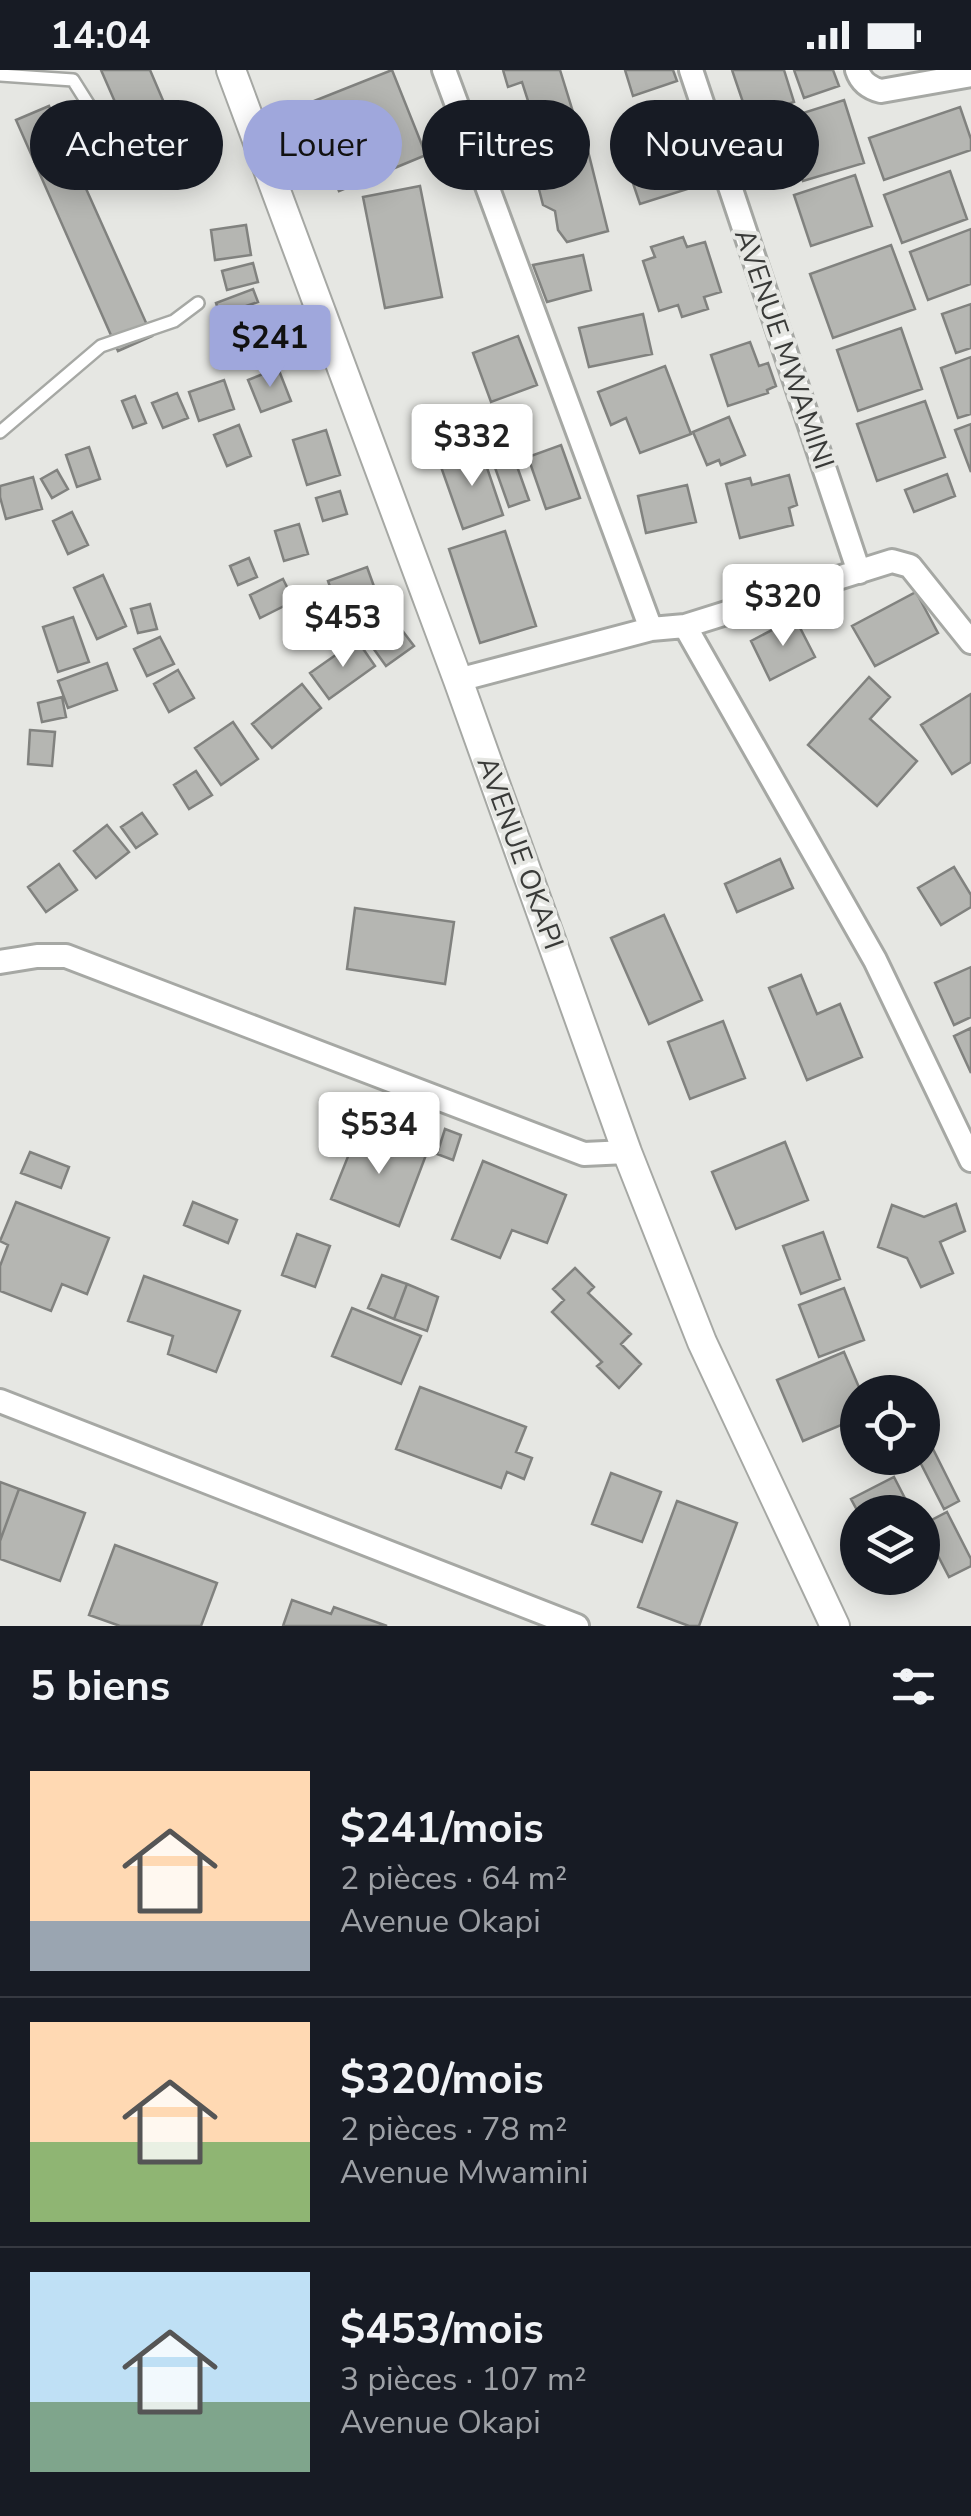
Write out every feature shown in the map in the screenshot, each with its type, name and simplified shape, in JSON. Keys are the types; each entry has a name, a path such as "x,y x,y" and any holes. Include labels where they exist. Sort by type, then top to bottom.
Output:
{"street":[{"name":"AVENUE OKAPI","path":"231,70 458,680 627,1152 702,1342 835,1626"},
{"path":"444,70 651,629"},
{"name":"AVENUE MWAMINI","path":"691,70 858,572"},
{"path":"857,70 871,88 881,91 971,76"},
{"path":"458,680 651,629 685,626 892,561 910,566 971,642"},
{"path":"685,626 874,960 971,1160"},
{"path":"0,962 66,956 584,1154 627,1152"},
{"path":"0,1401 577,1626"}],"lane":[{"path":"0,75 73,80 86,100"},
{"path":"0,432 101,346 174,322 198,303"}],"building":[{"path":"101,70 150,70 163,100 114,100"},
{"path":"392,70 422,145 422,157 402,165 402,100 317,100"},
{"path":"503,70 560,70 569,100 528,100 522,82 508,87"},
{"path":"625,70 673,70 677,81 633,96"},
{"path":"732,70 784,70 793,100 742,100"},
{"path":"794,70 833,70 839,86 804,98"},
{"path":"844,100 864,163 819,176 819,108"},
{"path":"960,107 971,150 884,180 869,138"},
{"path":"30,114 30,152 16,120"},
{"path":"590,159 608,231 567,242 558,230 555,211 543,205 539,190 590,190"},
{"path":"950,171 967,219 902,243 884,195"},
{"path":"855,175 872,226 811,246 794,195 819,190"},
{"path":"420,186 442,297 385,308 363,197"},
{"path":"47,190 87,190 152,336 118,351"},
{"path":"635,190 684,190 640,204"},
{"path":"246,225 251,255 215,260 211,230"},
{"path":"971,229 971,284 928,300 910,252"},
{"path":"683,237 687,247 705,242 721,292 704,297 708,309 682,317 678,305 659,311 643,261 655,257 651,247"},
{"path":"891,245 915,309 833,338 810,274"},
{"path":"583,255 591,290 547,302 533,265"},
{"path":"253,263 258,282 227,290 222,271"},
{"path":"253,289 258,302 220,315 216,303"},
{"path":"971,304 971,348 956,353 942,314"},
{"path":"259,308 269,335 235,349 224,321"},
{"path":"643,314 652,354 589,367 579,328"},
{"path":"901,328 922,389 858,411 837,350"},
{"path":"518,336 537,385 491,402 473,353"},
{"path":"750,342 759,366 768,363 776,386 768,393 728,406 711,355"},
{"path":"971,357 971,414 958,418 941,368"},
{"path":"665,366 691,434 640,453 626,418 611,425 598,392"},
{"path":"278,368 291,401 261,412 248,380"},
{"path":"224,380 234,409 199,421 189,392"},
{"path":"177,393 188,418 163,428 152,403"},
{"path":"135,396 146,423 133,428 122,401"},
{"path":"925,401 945,457 877,481 857,424"},
{"path":"729,417 745,455 721,465 719,460 707,465 693,432"},
{"path":"971,424 971,472 955,430"},
{"path":"239,425 251,456 227,466 214,435"},
{"path":"326,430 340,475 307,485 293,440"},
{"path":"561,445 580,498 546,509 528,457"},
{"path":"89,447 100,479 77,487 66,455"},
{"path":"481,450 503,515 463,529 440,464"},
{"path":"513,455 529,500 509,507 493,462"},
{"path":"57,470 68,489 52,498 41,479"},
{"path":"947,474 955,496 914,512 905,490"},
{"path":"789,475 797,505 789,508 793,525 740,538 726,484 750,478 752,485"},
{"path":"33,477 42,509 6,519 0,486"},
{"path":"687,485 696,522 646,533 638,496"},
{"path":"340,491 347,514 323,521 316,498"},
{"path":"72,512 88,545 68,554 53,521"},
{"path":"299,524 308,554 284,561 275,531"},
{"path":"505,531 536,626 480,643 449,549"},
{"path":"249,558 257,577 238,585 230,566"},
{"path":"367,567 385,617 345,630 328,581"},
{"path":"103,575 126,626 97,639 74,588"},
{"path":"283,579 294,601 260,618 250,595"},
{"path":"916,592 938,633 875,666 852,626"},
{"path":"150,604 157,629 138,633 131,609"},
{"path":"73,617 89,662 58,672 43,627"},
{"path":"795,618 815,657 770,680 751,641"},
{"path":"395,621 414,646 386,666 368,641"},
{"path":"160,637 174,664 147,676 134,649"},
{"path":"357,640 375,666 329,699 310,673"},
{"path":"107,663 117,690 68,708 58,681"},
{"path":"178,670 194,698 169,712 154,684"},
{"path":"869,677 890,697 870,719 917,761 877,806 808,745"},
{"path":"302,684 321,708 272,748 252,724"},
{"path":"971,694 971,762 952,774 921,725"},
{"path":"62,697 66,717 42,722 38,703"},
{"path":"233,722 258,759 221,785 195,748"},
{"path":"30,730 55,732 52,766 28,764"},
{"path":"196,771 212,795 189,809 174,785"},
{"path":"142,813 157,834 136,848 121,827"},
{"path":"107,825 129,852 96,878 74,851"},
{"path":"780,859 793,888 737,912 725,884"},
{"path":"59,864 77,890 46,912 28,887"},
{"path":"954,867 971,895 971,907 941,925 918,888"},
{"path":"355,908 454,922 445,984 347,969"},
{"path":"664,915 702,1000 649,1024 611,938"},
{"path":"971,967 971,1017 954,1025 935,983"},
{"path":"801,975 817,1014 840,1004 862,1057 807,1080 769,988"},
{"path":"723,1021 745,1078 690,1099 668,1042"},
{"path":"971,1028 971,1073 954,1036"},
{"path":"359,1129 426,1155 399,1226 331,1199"},
{"path":"445,1129 461,1135 453,1160 437,1154"},
{"path":"785,1142 808,1200 736,1229 712,1172"},
{"path":"30,1152 69,1167 61,1188 21,1173"},
{"path":"483,1161 566,1195 547,1243 512,1230 500,1258 452,1239"},
{"path":"16,1202 109,1238 87,1294 62,1284 51,1311 0,1291 0,1266 8,1245 0,1241"},
{"path":"193,1202 237,1220 228,1243 184,1225"},
{"path":"956,1204 965,1231 940,1242 953,1273 921,1287 907,1258 878,1247 892,1205 924,1217"},
{"path":"823,1232 840,1279 801,1294 783,1246"},
{"path":"297,1234 330,1246 315,1287 282,1275"},
{"path":"575,1268 594,1287 588,1293 631,1334 621,1344 641,1364 619,1388 597,1366 602,1362 552,1312 564,1300 553,1289"},
{"path":"382,1275 407,1284 394,1319 368,1308"},
{"path":"144,1276 240,1311 216,1372 168,1354 173,1336 128,1321"},
{"path":"407,1284 438,1297 427,1331 394,1319"},
{"path":"844,1288 864,1340 819,1357 799,1305"},
{"path":"352,1308 421,1336 401,1384 332,1356"},
{"path":"844,1352 854,1375 840,1375 840,1426 803,1441 777,1380"},
{"path":"420,1387 526,1427 516,1452 532,1458 524,1479 507,1472 501,1488 396,1449"},
{"path":"940,1463 959,1501 944,1509 927,1475 940,1475"},
{"path":"611,1473 661,1492 642,1542 592,1524"},
{"path":"894,1477 903,1495 859,1495"},
{"path":"0,1482 19,1489 0,1541"},
{"path":"19,1489 85,1513 60,1581 0,1559 0,1541"},
{"path":"677,1501 737,1523 699,1626 638,1607"},
{"path":"947,1512 971,1559 971,1566 949,1577 940,1560 940,1516"},
{"path":"115,1545 217,1583 201,1626 120,1626 89,1615"},
{"path":"292,1600 331,1614 334,1607 387,1626 283,1626"}]}
